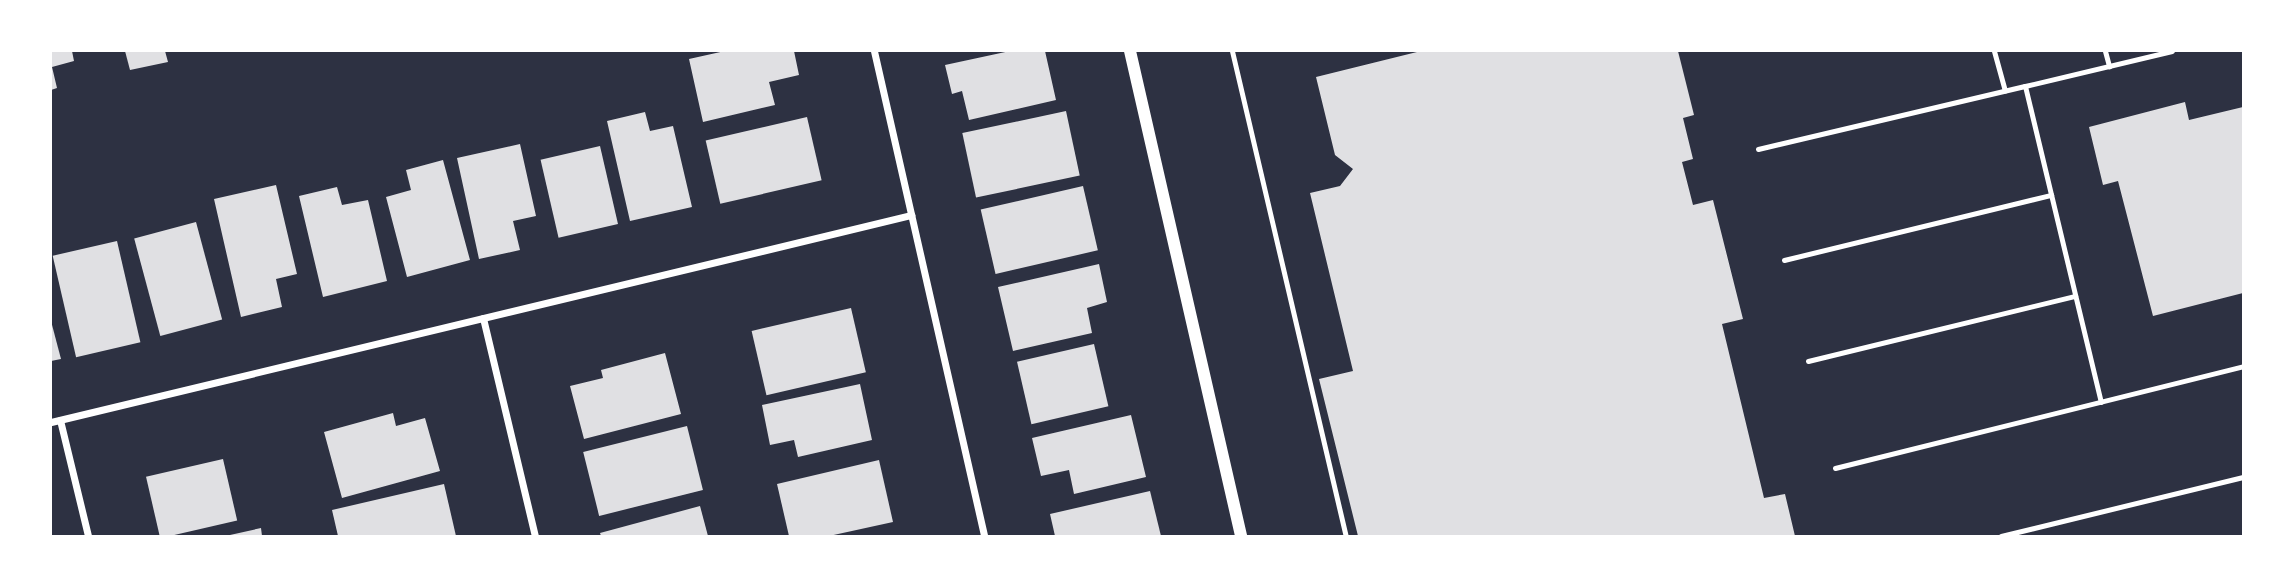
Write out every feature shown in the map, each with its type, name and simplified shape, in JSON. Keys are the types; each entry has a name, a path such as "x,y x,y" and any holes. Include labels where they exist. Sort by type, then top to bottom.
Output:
{"street":[{"path":"874,51 984,536"},
{"path":"1130,51 1241,536"},
{"path":"51,422 911,215"},
{"path":"483,318 536,536"},
{"path":"60,420 88,536"}],"lane":[{"path":"1232,51 1346,536"},
{"path":"1994,51 2004,91"},
{"path":"2105,51 2109,66"},
{"path":"1758,149 2172,51"},
{"path":"2025,86 2101,402"},
{"path":"1784,260 2051,195"},
{"path":"1808,361 2075,296"},
{"path":"1835,468 2243,366"},
{"path":"2001,536 2243,477"}],"building":[{"path":"51,51 72,51 74,61 52,67 57,88 51,90"},
{"path":"125,51 165,51 168,62 130,70"},
{"path":"725,51 794,51 799,75 769,82 775,105 703,122 689,59"},
{"path":"1010,51 1045,51 1056,100 969,120 962,91 952,94 945,65"},
{"path":"1421,51 1678,51 1694,115 1683,118 1693,159 1682,162 1693,205 1713,200 1743,319 1722,324 1764,498 1785,494 1795,536 1358,536 1319,379 1353,371 1310,193 1340,186 1353,169 1335,155 1316,77"},
{"path":"2185,102 2189,120 2243,107 2243,293 2153,316 2118,181 2103,185 2089,127"},
{"path":"1066,111 1080,176 976,198 962,133"},
{"path":"645,112 650,131 673,126 692,207 630,221 607,121"},
{"path":"807,117 822,180 720,204 706,140"},
{"path":"520,144 536,216 513,221 520,250 479,259 457,158"},
{"path":"600,146 618,224 559,238 541,160"},
{"path":"443,160 470,260 407,277 386,197 411,190 406,170"},
{"path":"276,185 297,274 276,279 282,307 241,317 214,199"},
{"path":"1083,186 1098,250 996,274 981,210"},
{"path":"337,187 342,205 368,200 387,281 323,297 299,196"},
{"path":"196,222 222,320 160,336 134,239"},
{"path":"117,241 140,342 76,357 53,256"},
{"path":"1099,264 1107,302 1087,308 1092,333 1013,351 998,287"},
{"path":"851,308 866,372 766,395 752,331"},
{"path":"51,321 61,359 51,361"},
{"path":"1094,344 1108,406 1031,424 1017,362"},
{"path":"665,353 681,414 584,439 570,386 603,378 601,370"},
{"path":"860,384 872,440 798,457 794,440 770,445 762,405"},
{"path":"393,413 396,426 425,418 440,471 342,498 324,432"},
{"path":"1131,415 1146,477 1074,494 1069,470 1041,476 1032,438"},
{"path":"687,426 703,490 599,516 583,452"},
{"path":"223,459 237,520 160,536 146,477"},
{"path":"879,460 893,522 829,536 789,536 777,484"},
{"path":"444,484 456,536 338,536 332,510"},
{"path":"1150,491 1161,536 1055,536 1050,514"},
{"path":"700,506 708,536 601,536 600,533"},
{"path":"261,528 262,536 230,536 230,535"}]}
